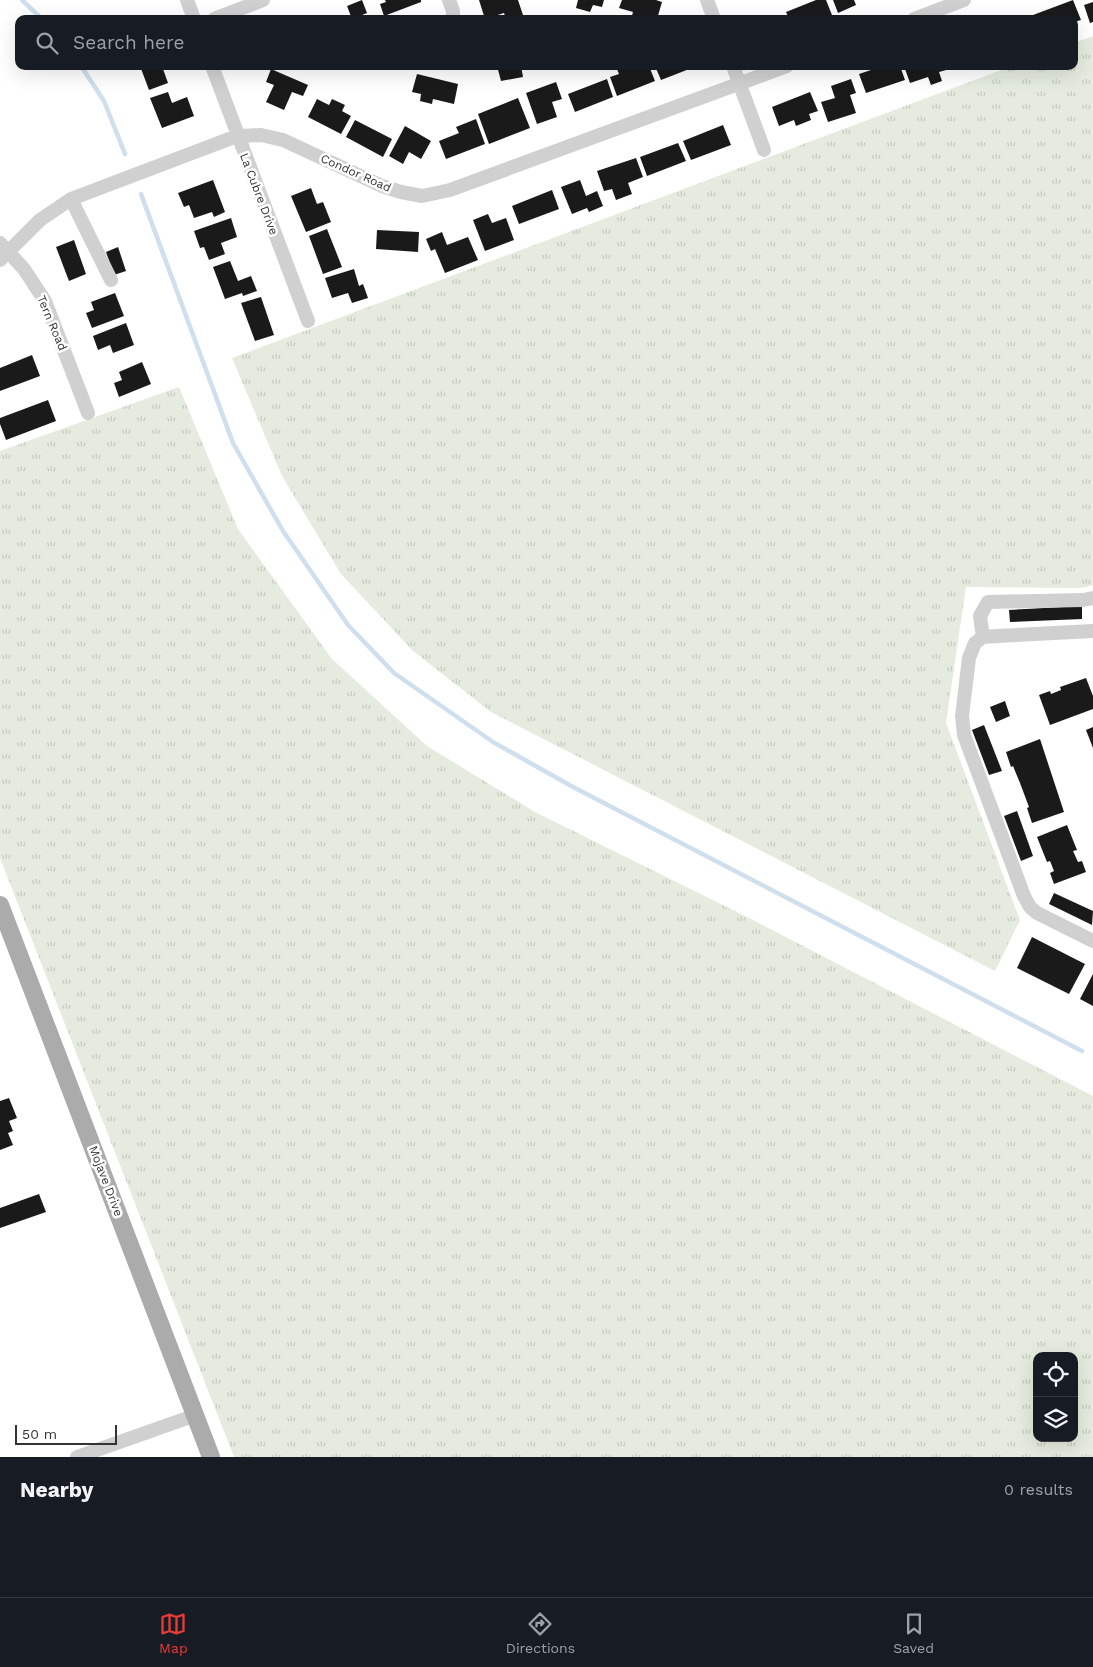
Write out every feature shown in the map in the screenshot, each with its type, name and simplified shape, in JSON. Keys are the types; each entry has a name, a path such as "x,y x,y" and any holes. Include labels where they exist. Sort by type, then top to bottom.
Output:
{"main road":[{"name":"Mojave Drive","path":"0,905 212,1457"}],"street":[{"path":"187,0 193,15"},
{"path":"224,15 263,0"},
{"path":"450,0 453,15"},
{"path":"706,0 712,15"},
{"path":"925,15 964,0"},
{"name":"La Cubre Drive","path":"213,70 308,321"},
{"path":"735,70 764,150"},
{"name":"Condor Road","path":"3,251 40,220 71,199 237,136 261,135 283,140 382,186 422,196 450,190 777,70"},
{"path":"71,199 110,280"},
{"name":"Tern Road","path":"3,251 24,269 45,301 88,413"},
{"path":"983,637 980,616 988,602 1083,600 1093,598"},
{"path":"1093,631 983,637 975,643 969,658 962,716 964,735 1024,896 1030,907 1093,941"},
{"path":"77,1457 196,1415"}],"green space":[{"path":"1093,36 1093,585 1082,588 966,587 946,723 1020,920 995,971 491,712 413,651 341,574 282,476 232,358 1001,70 1078,70 1078,42"},
{"path":"179,387 238,529 332,659 427,746 535,812 751,919 1093,1096 1093,1457 234,1457 0,858 0,451"}],"building":[{"path":"362,0 367,13 350,15 347,6"},
{"path":"385,0 421,0 421,2 384,15 380,4 386,2"},
{"path":"479,0 518,0 523,15 505,15 504,13 484,15"},
{"path":"578,0 604,0 602,7 593,5 590,12 576,8"},
{"path":"622,0 656,0 662,2 658,15 632,15 633,12 619,8"},
{"path":"816,0 826,0 832,15 787,15 786,12"},
{"path":"833,0 854,0 856,5 838,13"},
{"path":"1073,0 1081,20 1078,21 1078,15 1033,15"},
{"path":"1093,2 1093,22 1090,23 1084,5"},
{"path":"142,70 163,70 168,83 149,90"},
{"path":"271,70 273,70 308,85 303,96 292,92 284,110 266,102 274,85 266,82"},
{"path":"498,70 522,70 523,77 501,81"},
{"path":"617,70 651,70 655,81 617,96 610,77 619,74"},
{"path":"657,70 687,70 661,80"},
{"path":"871,70 901,70 905,80 866,93 859,74"},
{"path":"905,70 946,70 939,72 942,81 931,85 928,77 910,83"},
{"path":"417,74 458,84 454,104 433,99 432,104 420,101 421,94 412,92"},
{"path":"607,79 613,97 575,112 568,94"},
{"path":"851,79 856,93 850,95 856,113 828,122 821,102 835,98 831,86"},
{"path":"556,82 562,99 552,102 557,117 537,124 526,93"},
{"path":"168,92 172,103 187,97 194,116 162,128 150,98"},
{"path":"810,92 818,111 809,114 811,120 796,126 794,120 779,126 772,107"},
{"path":"518,98 530,128 489,144 478,114"},
{"path":"317,99 329,105 332,99 345,105 342,111 351,116 341,134 308,117"},
{"path":"476,119 485,144 446,159 439,141 459,133 456,127"},
{"path":"355,120 392,139 383,157 346,137"},
{"path":"723,125 731,145 691,160 683,141"},
{"path":"405,126 431,141 421,159 409,152 403,164 389,156"},
{"path":"678,143 686,161 647,176 640,157"},
{"path":"636,158 643,177 628,183 632,194 616,200 612,189 604,191 597,171"},
{"path":"213,180 225,212 214,217 212,212 194,218 189,205 184,207 178,193"},
{"path":"580,180 586,196 597,191 603,206 589,212 587,208 572,214 561,187"},
{"path":"311,188 317,204 323,202 331,222 306,232 291,196"},
{"path":"552,190 559,209 519,224 512,206"},
{"path":"488,214 492,223 506,218 514,240 485,251 473,220"},
{"path":"231,218 237,237 221,243 225,254 209,260 204,247 200,248 194,231"},
{"path":"327,229 342,267 323,274 309,236"},
{"path":"377,230 419,232 418,252 376,249"},
{"path":"442,232 447,245 468,237 478,260 445,273 435,249 431,251 426,239"},
{"path":"74,240 86,274 69,281 56,247"},
{"path":"118,247 126,271 114,275 106,252"},
{"path":"230,261 238,281 251,276 257,291 243,296 242,293 225,299 213,267"},
{"path":"354,269 359,286 363,284 368,298 352,303 348,293 332,298 325,278"},
{"path":"115,293 124,316 92,328 86,313 94,310 91,302"},
{"path":"261,297 274,335 255,341 241,303"},
{"path":"126,323 134,345 113,353 110,345 98,350 93,336"},
{"path":"32,355 40,376 0,391 0,368"},
{"path":"142,362 151,384 119,397 114,383 122,380 119,372"},
{"path":"48,400 56,421 6,440 0,424 0,418"},
{"path":"1082,606 1082,619 1010,622 1009,610"},
{"path":"1086,678 1093,696 1093,709 1050,725 1039,695 1050,691 1051,694 1061,690 1060,687"},
{"path":"1005,701 1010,716 996,722 990,707"},
{"path":"984,725 1002,771 989,775 972,730"},
{"path":"1093,727 1093,748 1086,730"},
{"path":"1040,739 1064,812 1032,823 1027,808 1029,807 1006,752"},
{"path":"1017,811 1033,856 1021,861 1004,816"},
{"path":"1067,825 1077,850 1073,851 1078,862 1082,861 1086,872 1054,884 1050,873 1054,871 1050,861 1047,862 1037,837"},
{"path":"1054,893 1093,911 1092,925 1049,904"},
{"path":"1032,937 1085,964 1069,994 1017,968"},
{"path":"1093,974 1093,1006 1080,999"},
{"path":"9,1098 17,1118 9,1121 13,1131 8,1133 13,1145 0,1150 0,1101"},
{"path":"39,1194 46,1212 0,1228 0,1208"}],"waterway":[{"path":"22,0 38,15"},
{"path":"84,70 104,101 125,154"},
{"path":"141,194 233,443 283,531 348,625 394,673 493,742 573,787 1082,1051"}]}
